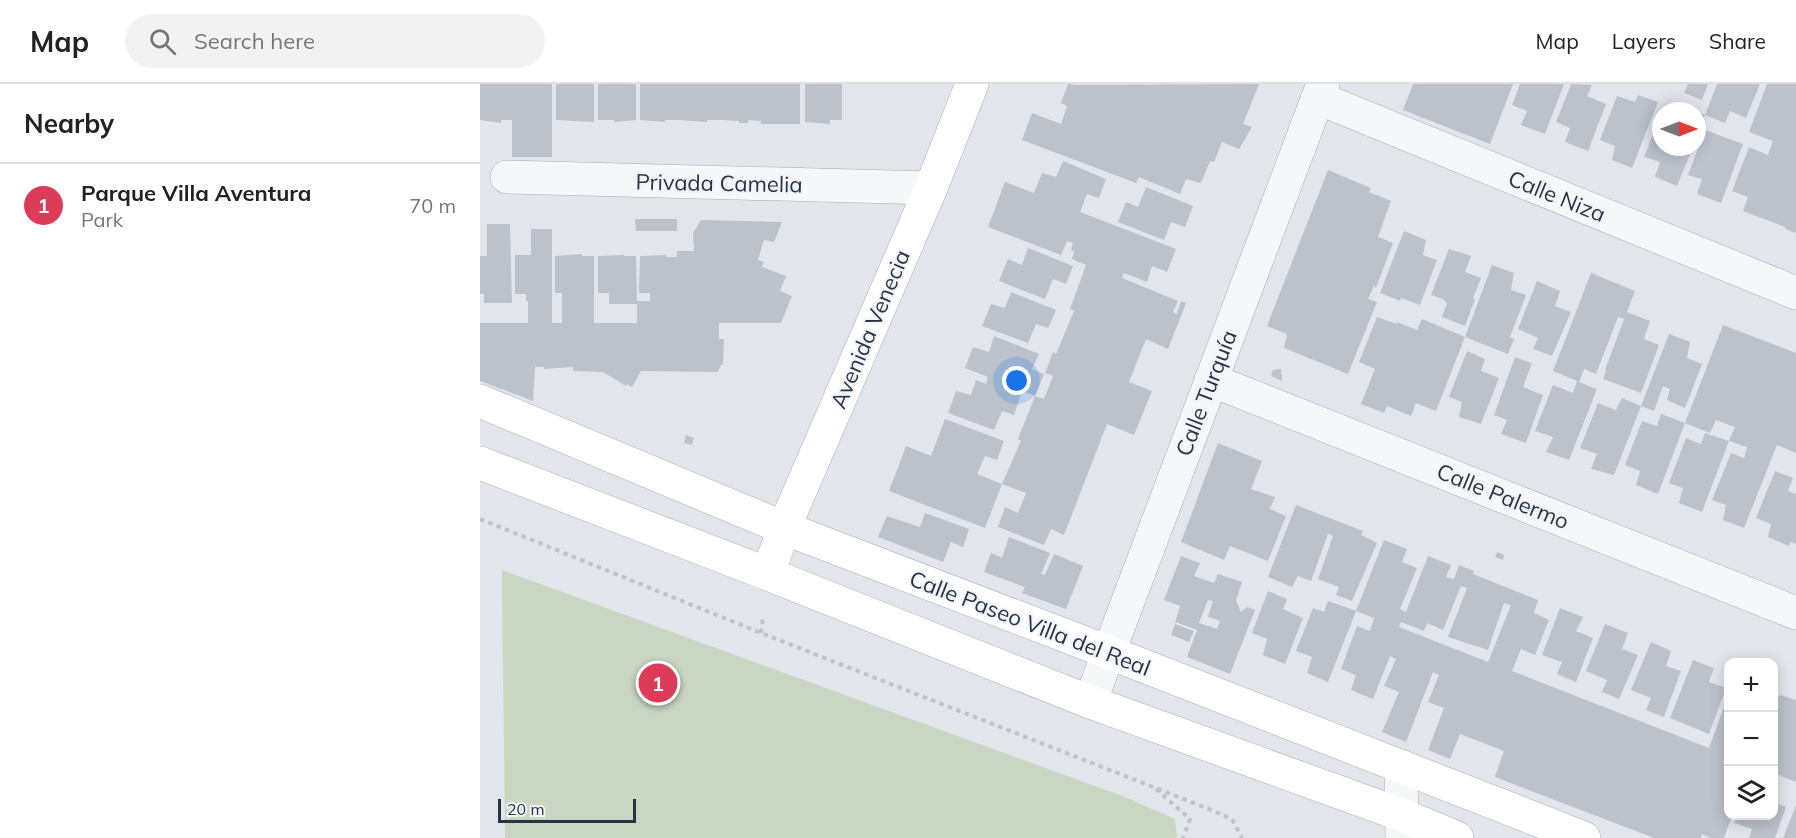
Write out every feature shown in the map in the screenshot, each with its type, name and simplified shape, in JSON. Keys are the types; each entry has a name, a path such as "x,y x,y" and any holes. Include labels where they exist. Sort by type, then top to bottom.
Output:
{"street":[{"name":"Avenida Venecia","path":"768,574 784,528 931,188 972,84"},
{"name":"Calle Niza","path":"1320,91 1796,293"},
{"name":"Calle Turquía","path":"1090,702 1320,91"},
{"name":"Privada Camelia","path":"507,177 931,188"},
{"name":"Calle Palermo","path":"1210,380 1796,613"},
{"name":"Calle Paseo Villa del Real","path":"480,400 784,528 1584,838"},
{"path":"480,463 768,574 1402,826 1457,838"},
{"path":"1401,766 1402,826"}],"path":[{"path":"480,519 1232,819 1242,838"},
{"path":"1154,788 1190,819 1183,838"}],"green space":[{"path":"502,570 1125,797 1175,819 1177,838 505,838"}],"building":[{"path":"480,84 552,84 552,157 512,157 512,120 501,120 501,123 480,120"},
{"path":"556,84 594,84 594,122 556,120"},
{"path":"598,84 636,84 636,120 614,122 614,120 598,120"},
{"path":"640,84 800,84 800,124 761,124 761,121 748,120 748,123 739,123 739,121 722,120 707,120 707,122 665,120 665,122 640,120"},
{"path":"805,84 842,84 842,120 830,120 830,124 805,122"},
{"path":"1068,84 1259,84 1243,124 1252,127 1239,149 1222,142 1214,162 1210,161 1201,183 1186,179 1180,194 1139,177 1136,183 1022,140 1032,113 1061,124 1067,106 1061,103"},
{"path":"1413,84 1513,84 1490,144 1403,110"},
{"path":"1520,84 1564,84 1545,134 1521,125 1527,111 1512,105"},
{"path":"1571,84 1592,85 1587,96 1606,104 1588,151 1565,142 1570,128 1556,122"},
{"path":"1688,84 1708,84 1702,100 1684,93"},
{"path":"1717,84 1760,84 1746,118 1730,111 1725,123 1706,115"},
{"path":"1767,84 1796,84 1796,233 1743,211 1748,197 1732,191 1749,147 1768,155 1773,141 1749,132"},
{"path":"1638,95 1658,102 1652,102 1652,117 1632,168 1612,160 1615,146 1600,140 1617,96 1635,102"},
{"path":"1706,130 1743,144 1721,203 1697,194 1702,179 1688,175 1695,156 1706,156"},
{"path":"1652,137 1652,156 1689,156 1677,186 1655,177 1660,162 1644,157"},
{"path":"1063,161 1106,179 1099,198 1087,194 1080,212 1176,249 1167,272 1152,266 1147,282 1124,273 1122,278 1178,301 1173,312 1177,314 1181,301 1186,303 1168,349 1146,339 1129,382 1152,391 1134,435 1107,424 1064,535 1051,529 1044,545 998,527 1005,507 1018,513 1026,493 1002,484 1021,441 1018,439 1035,396 1044,399 1053,376 1045,373 1053,352 1056,354 1074,311 1070,309 1086,265 1072,259 1073,243 1067,241 1061,255 988,227 1005,182 1034,193 1042,173 1056,177"},
{"path":"1328,170 1371,188 1369,192 1391,201 1378,237 1393,243 1376,288 1374,286 1368,299 1377,302 1348,374 1284,348 1287,334 1267,326"},
{"path":"1146,187 1193,206 1185,227 1171,222 1164,240 1118,222 1126,202 1138,207"},
{"path":"635,219 677,219 677,231 636,231"},
{"path":"701,220 782,222 774,242 764,240 758,260 764,262 762,267 786,276 780,291 792,296 781,323 719,323 719,339 724,339 723,365 718,372 641,371 632,387 627,384 626,386 603,372 573,371 573,367 544,369 544,367 535,367 533,401 480,381 480,323 528,323 526,294 515,294 515,255 531,255 531,229 552,229 552,323 562,323 562,293 555,293 555,256 582,254 582,256 594,256 594,323 637,323 637,304 609,304 609,293 598,293 598,256 636,256 637,301 650,301 650,293 639,293 640,256 677,257 677,251 694,251 693,233"},
{"path":"487,224 510,224 512,303 484,303 484,294 480,294 480,256 487,256"},
{"path":"1404,231 1426,240 1423,255 1437,260 1420,305 1401,298 1400,301 1380,293"},
{"path":"1028,248 1073,266 1066,284 1053,279 1045,299 999,281 1008,259 1022,265"},
{"path":"1449,249 1471,256 1465,272 1481,278 1465,326 1442,317 1447,303 1431,295"},
{"path":"1492,265 1514,273 1511,290 1526,295 1510,337 1514,339 1508,354 1465,337"},
{"path":"1591,273 1635,291 1627,312 1650,321 1644,339 1659,345 1641,393 1603,379 1624,319 1618,317 1596,374 1584,369 1579,382 1597,389 1569,460 1546,452 1553,437 1535,431 1553,385 1573,393 1577,381 1553,371"},
{"path":"1537,281 1560,291 1555,306 1571,312 1552,356 1533,349 1538,338 1518,329"},
{"path":"1011,292 1056,310 1048,328 1036,324 1028,343 982,326 991,304 1005,308"},
{"path":"1377,317 1417,330 1422,319 1465,337 1436,411 1416,403 1411,416 1387,406 1384,413 1361,404 1375,369 1359,362"},
{"path":"1723,325 1796,353 1796,453 1777,445 1744,528 1723,520 1726,505 1712,500 1731,453 1744,458 1747,447 1729,441 1735,427 1716,420 1710,433 1685,423"},
{"path":"1669,334 1690,342 1687,358 1702,364 1685,408 1667,400 1670,389 1663,386 1654,411 1641,406"},
{"path":"994,336 1039,354 1032,369 1044,374 1035,396 1022,391 1014,415 1002,411 994,430 948,413 956,391 971,395 976,380 986,384 988,377 965,368 973,347 989,352"},
{"path":"1467,351 1485,359 1481,371 1499,378 1481,424 1459,417 1462,402 1449,397"},
{"path":"1515,357 1532,363 1523,387 1543,395 1526,443 1501,434 1507,420 1494,415"},
{"path":"1281,369 1282,381 1271,376 1273,370"},
{"path":"1622,398 1641,406 1614,475 1591,469 1597,454 1580,448 1598,403 1616,410"},
{"path":"1661,414 1685,423 1658,494 1636,485 1640,471 1625,465 1642,421 1657,426"},
{"path":"945,419 1004,441 997,460 985,456 977,474 1002,484 985,528 889,491 906,446 931,456"},
{"path":"1705,433 1729,441 1702,512 1679,503 1683,488 1669,483 1686,438 1701,444"},
{"path":"686,435 694,438 692,445 684,443"},
{"path":"1218,443 1262,461 1251,489 1275,497 1270,509 1286,516 1268,561 1230,546 1224,560 1181,542"},
{"path":"1775,471 1793,478 1788,491 1796,494 1796,544 1791,542 1789,546 1768,537 1771,524 1756,518"},
{"path":"1296,505 1363,531 1361,535 1377,543 1352,601 1336,595 1339,587 1318,579 1333,536 1328,534 1311,581 1298,576 1292,587 1268,577"},
{"path":"925,513 969,529 963,547 951,542 943,562 878,537 887,516 920,527"},
{"path":"1009,537 1050,553 1041,574 1045,575 1054,554 1083,566 1066,609 1022,593 1025,587 984,572 991,553 1002,558"},
{"path":"1384,540 1407,549 1402,562 1417,568 1400,609 1406,612 1428,556 1451,565 1446,577 1454,579 1459,565 1474,571 1473,574 1538,600 1534,613 1549,620 1535,655 1521,649 1512,671 1709,748 1724,707 1724,820 1731,820 1724,838 1711,838 1702,834 1701,838 1654,838 1495,777 1504,751 1460,734 1450,759 1428,750 1444,708 1428,702 1439,675 1433,672 1406,742 1382,732 1399,692 1384,686 1396,659 1390,656 1373,699 1351,690 1356,675 1341,669 1357,626 1370,631 1374,618 1356,611","holes":["1461,586 1467,588 1448,637 1488,650 1504,603 1511,605 1488,662 1399,627 1401,622 1424,631 1427,623 1443,630"]},
{"path":"1497,552 1504,555 1503,560 1495,557"},
{"path":"1181,556 1200,563 1194,576 1214,583 1218,574 1242,582 1236,600 1241,612 1247,607 1255,610 1230,674 1187,657 1197,630 1175,622 1180,606 1164,600","holes":["1208,600 1213,601 1208,617 1220,621 1217,629 1199,623"]},
{"path":"1268,591 1287,599 1283,609 1303,618 1285,664 1263,655 1267,639 1252,633"},
{"path":"1328,601 1356,611 1328,682 1307,673 1312,657 1296,651 1313,608 1324,612"},
{"path":"1560,608 1583,617 1576,631 1593,638 1576,682 1557,674 1562,662 1542,655"},
{"path":"1175,624 1194,631 1189,642 1171,635"},
{"path":"1605,624 1628,633 1622,649 1638,655 1619,699 1602,692 1607,680 1586,671"},
{"path":"1651,642 1671,651 1666,666 1681,671 1664,717 1646,710 1651,698 1631,690"},
{"path":"1693,660 1714,668 1709,682 1724,687 1724,693 1709,734 1670,718"},
{"path":"1780,695 1796,700 1796,782 1778,775 1778,698"},
{"path":"1778,804 1786,807 1775,838 1749,838 1752,829 1734,823 1735,820 1778,820"},
{"path":"1796,805 1796,838 1783,838"}],"place":[{"name":"Parque Villa Aventura","path":"658,683"}]}
